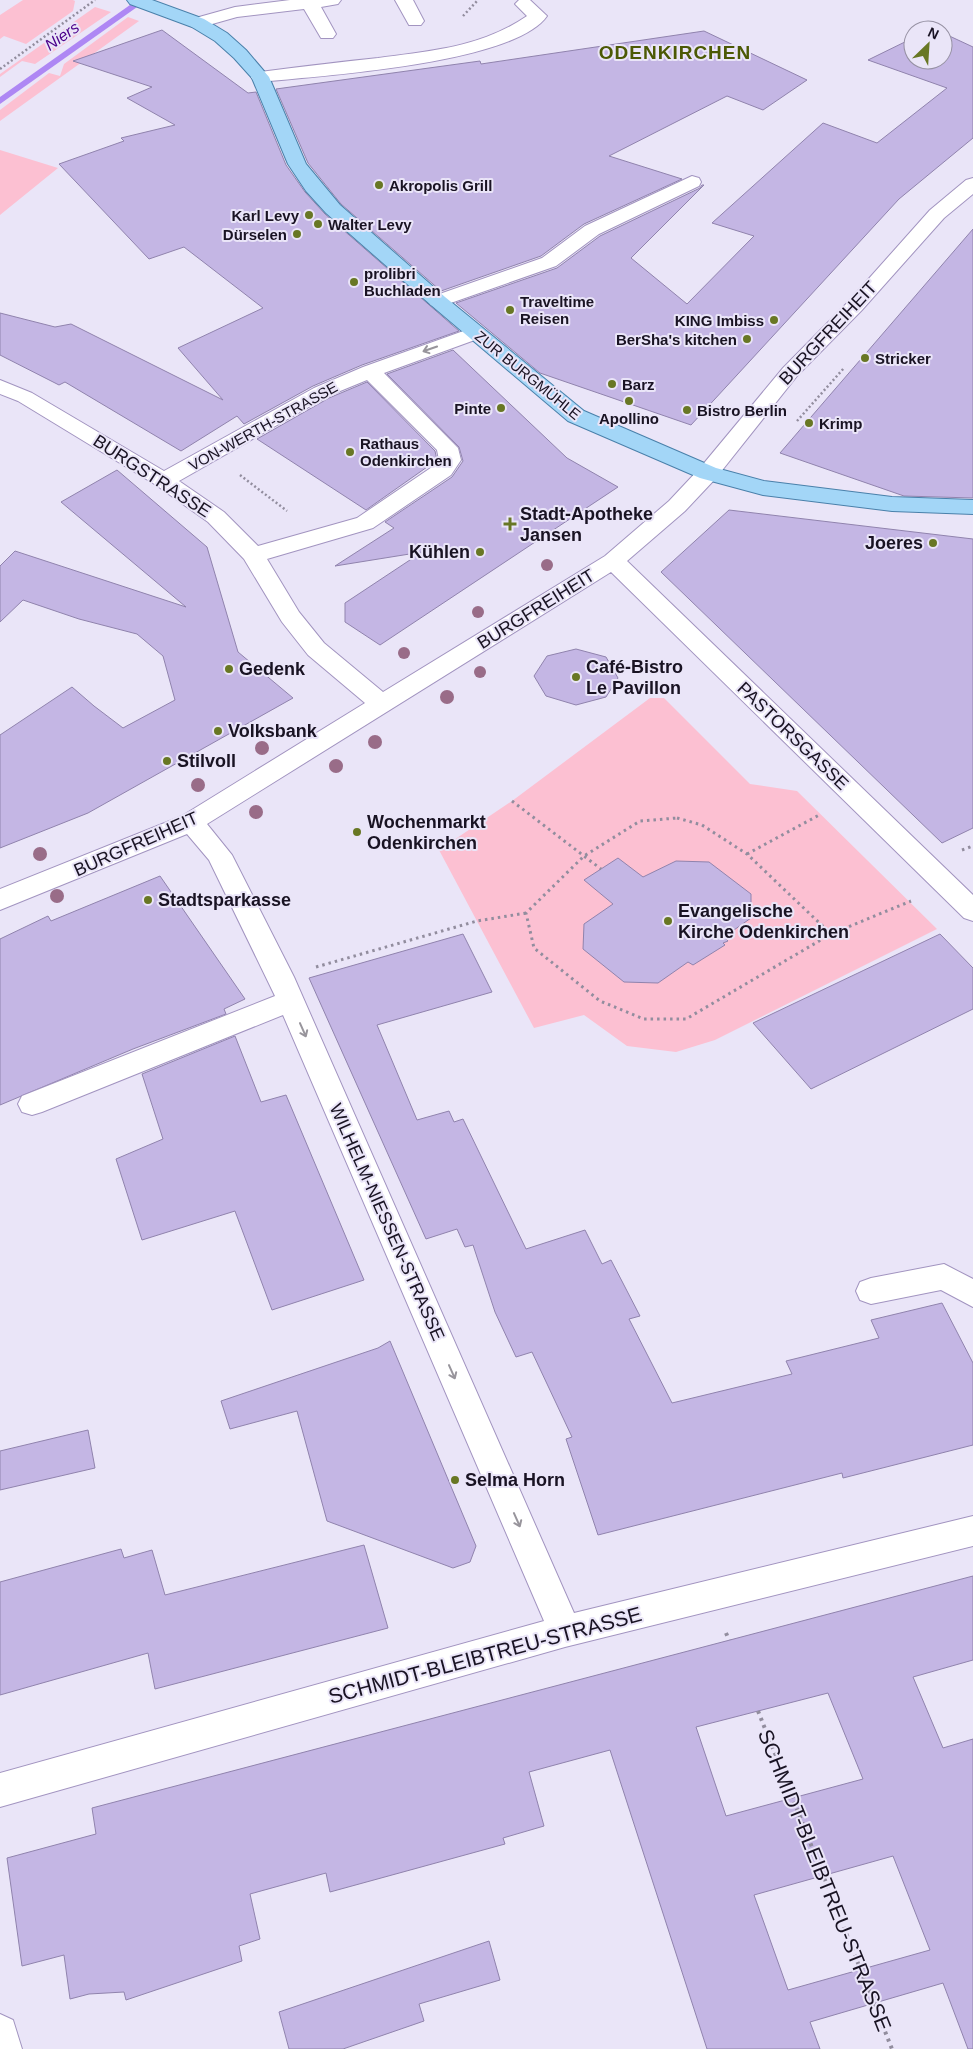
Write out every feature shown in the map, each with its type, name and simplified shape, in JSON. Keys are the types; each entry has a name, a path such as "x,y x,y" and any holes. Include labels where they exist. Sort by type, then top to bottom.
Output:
{"main road":[{"name":"ZUR BURGMÜHLE","path":"145,3 198,23 230,45 260,78 298,164 313,187 333,209 438,301 576,416 708,473 763,488 901,504 973,507"}],"street":[{"path":"198,23 235,12 332,0"},
{"path":"404,0 415,21"},
{"path":"310,3 327,34"},
{"path":"260,78 453,53 487,45 521,29 538,16 524,4"},
{"path":"438,301 549,262 592,230 692,182"},
{"name":"BURGFREIHEIT","path":"0,900 191,822 613,561 677,506 708,473 790,372 855,306 937,214 973,184"},
{"name":"VON-WERTH-STRASSE","path":"164,480 321,392 370,371 476,333"},
{"path":"253,555 365,523 443,470 450,460 447,448 370,371"},
{"name":"BURGSTRASSE","path":"0,386 26,397 164,480 216,517 253,555 290,616 316,649 381,704"},
{"path":"368,498 391,505"},
{"name":"PASTORSGASSE","path":"613,561 973,911"},
{"name":"WILHELM-NIESSEN-STRASSE","path":"191,822 219,855 285,989 565,1631"},
{"path":"32,1104 285,989"},
{"path":"871,1292 944,1277 973,1294"},
{"name":"SCHMIDT-BLEIBTREU-STRASSE","path":"0,1790 565,1631 973,1531"},
{"path":"0,2033 2,2049"}],"path":[{"path":"0,69 95,0"},
{"path":"797,421 850,361"},
{"path":"212,454 321,537"},
{"path":"747,854 855,796"},
{"path":"512,801 602,869"},
{"path":"285,989 477,922 526,913 584,856 640,821 677,818 702,825 747,854 831,934"},
{"path":"526,913 534,948 600,1001 644,1019 686,1019 831,934 948,886"},
{"name":"SCHMIDT-BLEIBTREU-STRASSE","path":"758,1711 892,2049"}],"shaded area":[{"path":"23,0 75,1 73,11 26,44 4,36 0,39 0,15"},
{"path":"95,7 111,12 35,64 22,61 0,77 0,74"},
{"path":"128,17 139,21 0,121 0,110 49,73 60,76 64,64"},
{"path":"0,150 58,168 0,215"},
{"path":"650,698 664,698 750,784 797,791 937,929 715,1040 676,1052 627,1046 584,1015 534,1028 439,850 512,801"}],"building":[{"path":"162,30 248,93 256,92 286,165 305,192 325,214 459,331 362,365 313,386 244,424 237,416 181,451 65,382 59,385 0,355 0,313 55,327 71,324 223,400 178,348 263,308 184,247 149,259 59,164 124,141 121,138 175,125 127,98 152,87 73,61"},
{"path":"704,31 807,80 763,110 727,96 609,156 682,179 584,224 541,256 441,291 341,204 308,163 276,89 480,61 481,64"},
{"path":"953,38 973,47 973,138 899,199 691,425 540,373 456,303 557,268 600,236 704,185 631,258 687,304 754,236 712,223 823,123 877,143 947,88 868,60 903,43 903,70 953,70"},
{"path":"973,229 973,498 904,496 780,453"},
{"path":"453,350 567,458 618,487 380,645 345,622 345,603 422,552 335,566 394,528 385,522 452,477 463,461 459,447 387,374"},
{"path":"367,382 435,451 437,460 366,510 257,439 329,398"},
{"path":"117,470 207,547 238,652 293,698 88,813 0,848 0,735 72,687 123,728 175,700 163,656 137,634 79,619 23,600 0,622 0,566 15,551 186,607 61,502"},
{"path":"729,510 973,539 973,828 942,843 661,572"},
{"name":"Café-Bistro Le Pavillon","path":"576,649 606,657 618,678 606,697 576,705 546,696 534,676 547,656"},
{"name":"Evangelische Kirche Odenkirchen","path":"618,858 643,877 676,861 709,862 751,894 751,918 724,937 728,941 723,943 725,945 693,965 688,962 658,983 624,982 583,949 584,924 613,904 584,880"},
{"path":"160,876 245,999 224,1009 226,1014 133,1049 0,1105 0,939 48,916 51,921"},
{"path":"463,934 492,992 377,1025 417,1120 449,1111 454,1122 463,1119 526,1249 585,1230 602,1264 611,1260 640,1316 629,1319 672,1403 792,1374 786,1361 879,1338 871,1320 942,1303 973,1363 973,1445 843,1478 842,1473 598,1535 566,1439 572,1437 532,1352 516,1357 495,1312 473,1245 465,1247 457,1229 426,1239 309,978"},
{"path":"940,934 973,968 973,1009 811,1089 753,1023"},
{"path":"235,1036 261,1102 286,1095 364,1280 272,1310 235,1211 142,1240 116,1159 163,1139 142,1074"},
{"path":"390,1341 476,1546 470,1562 453,1568 327,1521 297,1411 230,1429 221,1401 378,1348"},
{"path":"88,1430 95,1468 0,1490 0,1451"},
{"path":"364,1545 388,1628 155,1689 148,1653 0,1695 0,1582 121,1549 124,1558 152,1550 165,1595"},
{"path":"973,1576 973,1660 913,1677 943,1748 973,1739 973,2049 968,2049 943,1983 810,2022 820,2049 707,2049 610,1750 529,1772 544,1826 503,1838 505,1844 330,1892 326,1873 250,1894 260,1939 239,1946 242,1961 126,2000 124,1992 89,1994 70,1999 64,1955 22,1966 7,1858 96,1834 92,1808","holes":["828,1693 863,1779 726,1816 696,1727","893,1856 930,1950 788,1990 754,1895"]},
{"path":"489,1941 500,1980 419,2004 424,2021 343,2049 289,2049 279,2012"}],"waterway":[{"name":"Niers","path":"0,101 143,0"}],"place":[{"name":"Akropolis Grill","path":"379,185"},
{"name":"Karl Levy","path":"309,215"},
{"name":"Walter Levy","path":"318,224"},
{"name":"Dürselen","path":"297,234"},
{"name":"prolibri Buchladen","path":"354,282"},
{"name":"Traveltime Reisen","path":"510,310"},
{"name":"KING Imbiss","path":"774,320"},
{"name":"BerSha's kitchen","path":"747,339"},
{"name":"Stricker","path":"865,358"},
{"name":"Barz","path":"612,384"},
{"name":"Apollino","path":"629,401"},
{"name":"Pinte","path":"501,408"},
{"name":"Bistro Berlin","path":"687,410"},
{"name":"Krimp","path":"809,423"},
{"name":"Rathaus Odenkirchen","path":"350,452"},
{"name":"Stadt-Apotheke Jansen","path":"510,524"},
{"name":"Joeres","path":"933,543"},
{"name":"Kühlen","path":"480,552"},
{"name":"Gedenk","path":"229,669"},
{"name":"Café-Bistro Le Pavillon","path":"576,677"},
{"name":"Volksbank","path":"218,731"},
{"name":"Stilvoll","path":"167,761"},
{"name":"Wochenmarkt Odenkirchen","path":"357,832"},
{"name":"Stadtsparkasse","path":"148,900"},
{"name":"Evangelische Kirche Odenkirchen","path":"668,921"},
{"name":"Selma Horn","path":"455,1480"}],"district":[{"name":"ODENKIRCHEN","path":"675,52"}]}
